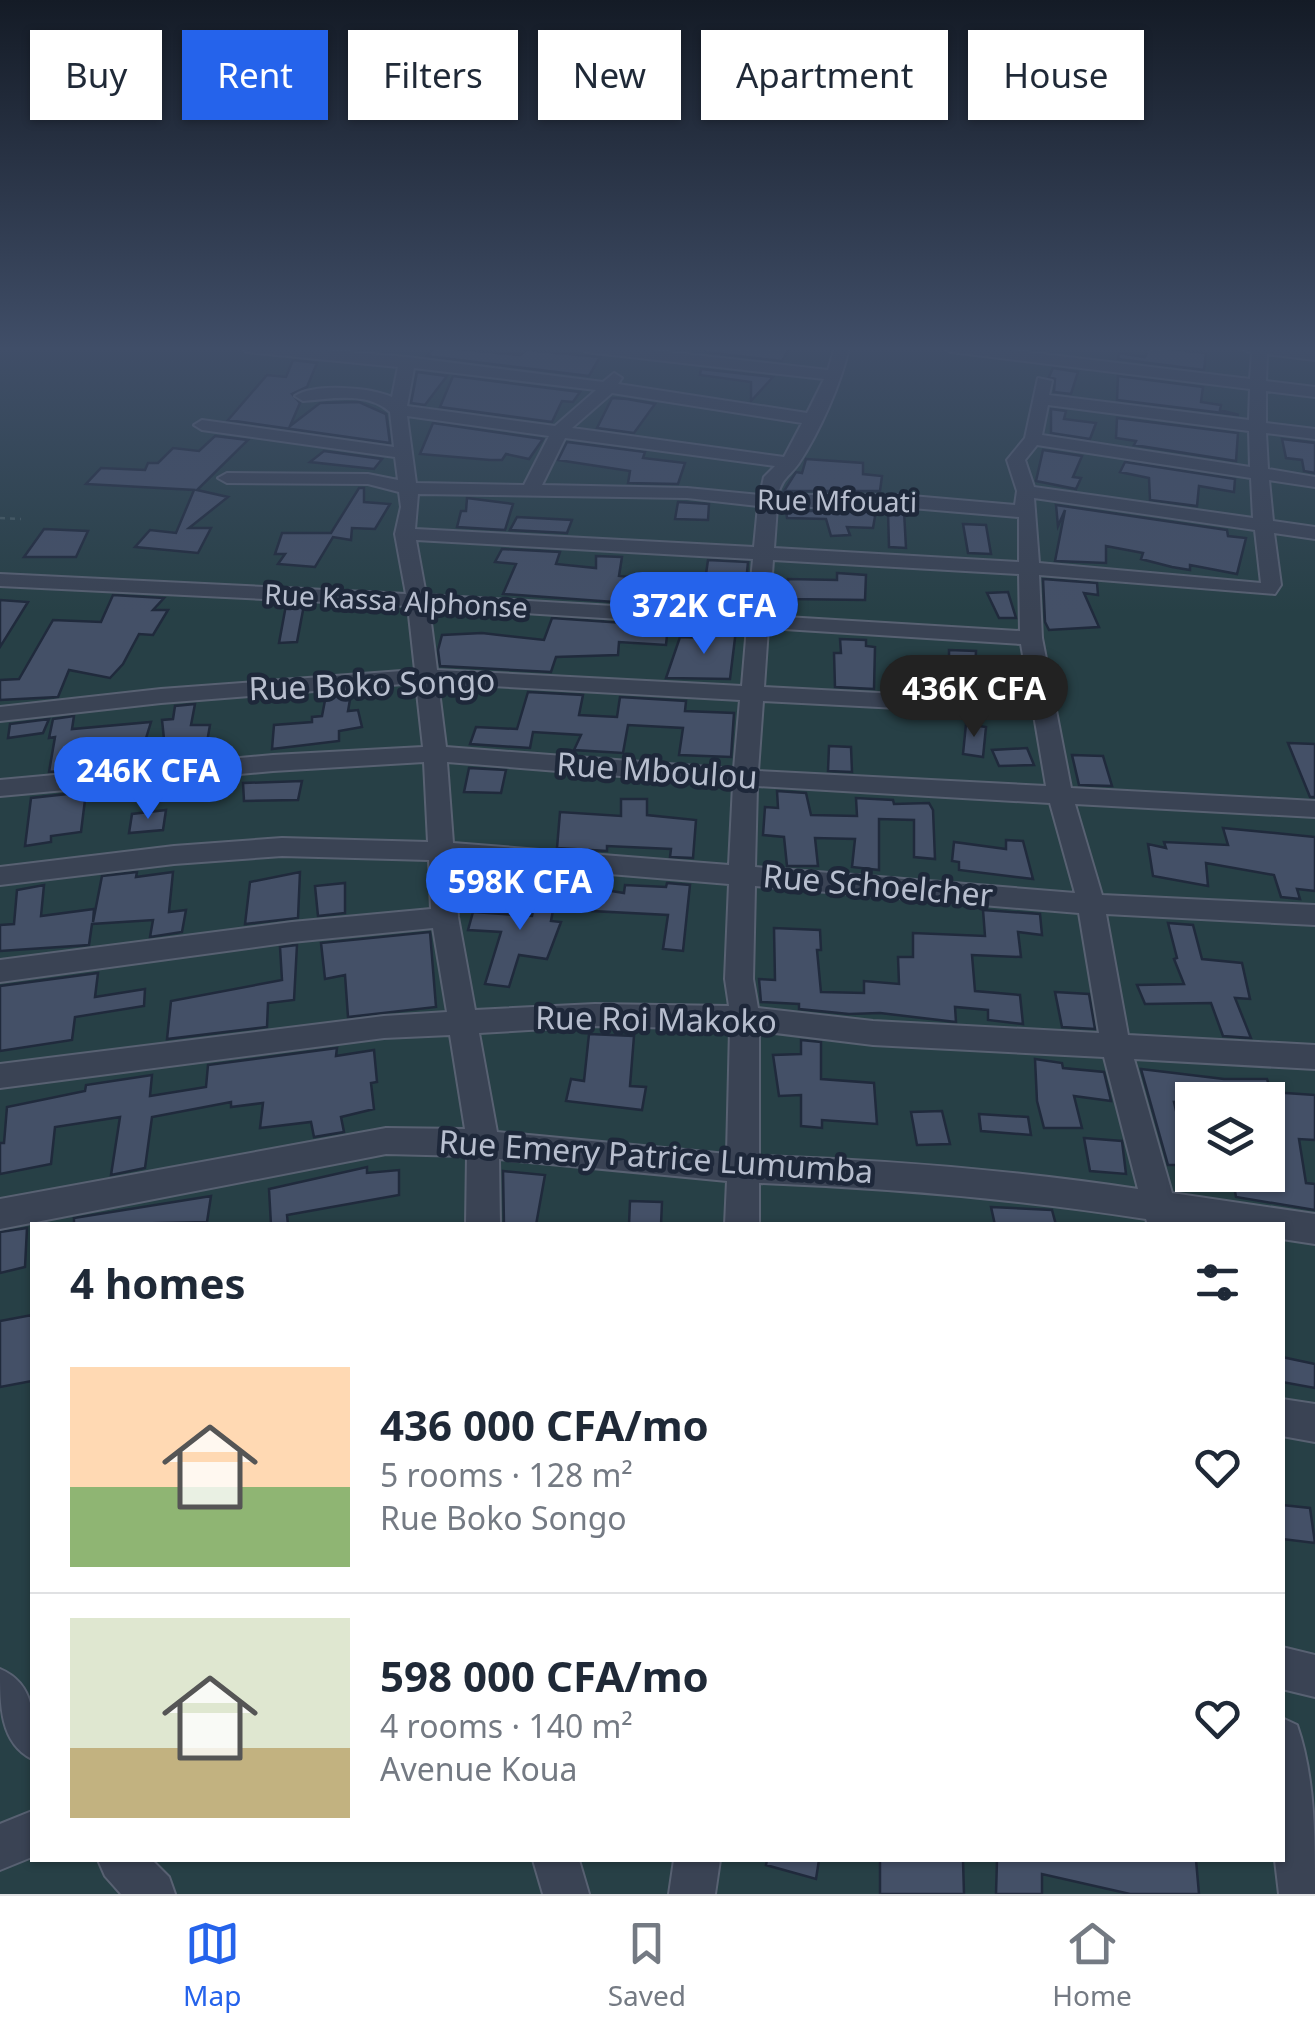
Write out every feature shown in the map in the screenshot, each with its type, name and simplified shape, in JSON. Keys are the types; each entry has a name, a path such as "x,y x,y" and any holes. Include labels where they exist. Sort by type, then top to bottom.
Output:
{"street":[{"path":"276,435 402,453"},
{"path":"400,435 410,507 405,534 435,754 444,916 483,1144 483,1222"},
{"path":"532,488 558,435"},
{"path":"598,435 790,463"},
{"path":"742,1222 745,1018 739,979 744,778 768,501 773,478 790,463 802,435"},
{"path":"1034,435 1016,460 1027,499 1031,638 1060,796 1091,904 1116,1044 1163,1216"},
{"path":"405,534 1026,568 1268,590 1271,585 1262,527 1259,435"},
{"path":"1033,440 1315,482"},
{"name":"Rue Mfouati","path":"227,478 368,479 407,488 687,492 768,501 1027,499 1315,534"},
{"name":"Rue Kassa Alphonse","path":"0,580 416,600 1031,638"},
{"name":"Rue Boko Songo","path":"0,714 162,696 426,676 1044,709"},
{"name":"Rue Mboulou","path":"0,788 273,762 435,754 744,778 1315,809"},
{"name":"Rue Schoelcher","path":"0,876 174,855 282,848 441,851 1091,904 1315,915"},
{"path":"0,971 444,916"},
{"name":"Rue Roi Makoko","path":"0,1076 464,1020 595,1014 745,1018 873,1032 1315,1057"},
{"name":"Rue Emery Patrice Lumumba","path":"0,1214 386,1142 483,1144 744,1169 905,1175 1016,1185 1163,1216 1233,1222"},
{"name":"Rue Emery Patrice Lumumba","path":"1285,1226 1315,1229"},
{"path":"1285,1418 1315,1423"},
{"path":"1285,1669 1315,1676"},
{"path":"0,1690 30,1734"},
{"path":"1285,1763 1302,1894"},
{"path":"0,1847 30,1835"},
{"path":"123,1862 152,1894"},
{"path":"557,1862 566,1894"},
{"path":"692,1894 697,1862"}],"path":[{"path":"0,518 21,519"}],"green space":[{"path":"0,435 1315,435 1315,1894 0,1894"}],"building":[{"path":"336,435 389,435 390,443"},
{"path":"428,435 543,439 529,459 506,454 502,460 490,460 420,454"},
{"path":"1238,435 1236,461 1134,445 1136,441 1116,438"},
{"path":"215,436 248,440 197,490 228,497 189,528 211,528 198,553 135,547 150,530 176,533 194,490 86,484 101,468 145,470 148,463 158,463 173,448 199,451"},
{"path":"1282,439 1315,443 1315,473 1304,471 1302,460 1286,458"},
{"path":"567,442 645,452 643,458 685,463 678,484 628,483 630,471 558,460"},
{"path":"1043,450 1082,456 1073,477 1081,478 1076,489 1036,481"},
{"path":"324,451 382,459 374,469 310,462"},
{"path":"806,459 863,463 863,474 882,476 880,491 784,491 796,472 802,473"},
{"path":"1125,462 1235,479 1234,492 1199,486 1197,506 1150,500 1149,478 1120,472"},
{"path":"359,488 364,488 364,502 390,504 375,529 352,528 351,540 333,537 315,567 278,564 285,554 275,554 282,533 331,533"},
{"path":"467,498 513,504 505,530 457,527 461,511 466,511"},
{"path":"678,502 709,504 708,520 675,519"},
{"path":"1056,505 1227,530 1228,536 1246,538 1237,574 1190,565 1190,570 1172,567 1141,559 1143,553 1106,546 1106,563 1055,561 1065,510 1058,526"},
{"path":"786,511 876,511 873,528 847,527 850,535 831,536 826,519 787,518"},
{"path":"888,511 904,511 906,548 889,547"},
{"path":"517,517 572,520 567,533 510,530"},
{"path":"963,524 986,525 991,554 968,553"},
{"path":"44,529 88,531 76,557 24,557"},
{"path":"502,549 560,552 556,564 596,568 596,556 622,557 619,576 671,581 669,606 503,594 516,564 495,562"},
{"path":"708,560 748,562 746,583 705,581"},
{"path":"837,573 866,575 865,600 788,599 788,579 837,580"},
{"path":"1043,579 1097,583 1098,595 1084,593 1099,627 1049,630 1045,622"},
{"path":"1008,592 1016,618 999,618 987,593"},
{"path":"113,595 164,598 153,610 168,610 153,635 139,634 123,664 110,678 69,670 58,697 0,700 0,680 19,679 53,620 101,622"},
{"path":"0,600 28,602 0,647"},
{"path":"286,605 304,605 297,642 279,643"},
{"path":"552,618 668,626 666,645 619,642 618,655 556,657 551,672 440,666 438,650 442,635 482,633 544,640"},
{"path":"712,629 736,630 730,679 666,678 680,637 711,638"},
{"path":"840,639 866,640 866,646 875,647 874,689 835,687 834,653 841,653"},
{"path":"949,650 976,651 974,691 954,689 955,672 949,672"},
{"path":"528,692 583,695 579,715 617,717 620,697 686,701 685,711 734,713 731,757 679,755 683,728 628,725 623,753 574,750 581,735 533,732 530,748 470,744 476,727 517,729"},
{"path":"351,694 348,711 358,710 362,727 339,731 339,741 272,749 274,725 312,722 312,717 322,716 326,695"},
{"path":"195,704 191,725 210,725 205,754 166,758 162,720 173,719 175,706"},
{"path":"74,716 72,729 151,722 138,764 49,772 55,737 49,738 53,719"},
{"path":"49,719 43,733 8,738 10,724"},
{"path":"966,724 986,727 983,757 963,754"},
{"path":"1288,743 1315,744 1315,797 1310,797"},
{"path":"829,746 851,747 852,772 828,771"},
{"path":"1027,748 1034,765 999,766 992,750"},
{"path":"1072,755 1103,756 1112,786 1079,785"},
{"path":"469,768 506,770 501,793 464,792"},
{"path":"302,781 298,800 244,801 243,783"},
{"path":"777,791 806,793 811,815 857,816 856,798 893,800 894,804 929,803 933,810 935,859 914,857 914,820 879,819 879,870 852,867 855,839 815,838 818,866 787,866 784,837 763,835 765,807 778,808"},
{"path":"86,792 81,832 51,836 51,842 25,846 31,798"},
{"path":"621,799 647,799 647,815 696,820 693,858 670,857 671,849 557,848 560,812 621,816"},
{"path":"166,810 163,830 129,833 132,814"},
{"path":"1223,828 1315,837 1315,891 1297,889 1300,899 1281,897 1274,875 1206,863 1208,886 1153,876 1148,844 1166,848 1164,842 1228,845"},
{"path":"1006,840 1023,841 1033,879 959,870 959,862 952,861 954,842 1006,849"},
{"path":"137,872 136,877 173,872 169,912 186,910 182,932 150,937 153,920 92,924 89,945 0,951 0,925 14,924 17,890 44,885 41,916 94,909 93,922 102,876"},
{"path":"300,872 298,918 245,924 250,882"},
{"path":"540,877 559,878 551,921 561,922 547,959 519,955 509,987 485,984 501,932 468,930 473,912 532,916"},
{"path":"345,883 345,913 318,916 315,886"},
{"path":"667,883 690,885 683,951 663,949 668,915 592,911 599,889 624,893 625,885 666,887"},
{"path":"983,910 1040,914 1042,935 1018,932 1021,957 972,955 975,991 1020,995 1023,1024 988,1020 988,1010 955,1007 956,1022 799,1009 799,1004 761,1002 759,979 775,980 774,928 820,930 821,950 817,950 821,992 864,993 864,981 899,984 898,957 913,957 913,933 985,936"},
{"path":"1168,923 1193,925 1202,959 1242,963 1250,999 1235,998 1251,1038 1223,1036 1211,1003 1145,1004 1137,985 1184,984 1174,959 1177,958"},
{"path":"430,932 436,1007 348,1017 345,975 325,979 321,943"},
{"path":"297,945 294,1000 268,1003 267,1027 167,1039 171,1001 282,980 280,947"},
{"path":"98,973 95,997 145,989 144,1006 75,1017 72,1040 0,1051 0,986"},
{"path":"1055,992 1089,994 1095,1029 1062,1027"},
{"path":"589,1034 634,1036 630,1086 646,1087 642,1110 566,1101 571,1079 584,1081"},
{"path":"801,1040 821,1042 821,1079 874,1083 877,1124 822,1120 822,1128 801,1126 801,1095 779,1096 773,1055 801,1054"},
{"path":"337,1048 336,1056 374,1050 377,1082 371,1083 374,1109 341,1117 344,1132 314,1137 311,1122 260,1128 263,1103 231,1107 231,1102 152,1117 145,1168 111,1175 120,1117 55,1127 51,1164 0,1174 0,1143 4,1143 7,1107 85,1091 86,1085 152,1075 150,1096 206,1087 208,1065"},
{"path":"1035,1059 1062,1063 1063,1068 1104,1072 1111,1101 1074,1096 1082,1128 1044,1128 1037,1101"},
{"path":"1141,1069 1224,1079 1267,1079 1268,1082 1175,1082 1175,1165 1168,1165"},
{"path":"1285,1093 1315,1095 1315,1140 1299,1139 1306,1183 1315,1184 1315,1210 1236,1197 1235,1192 1285,1192"},
{"path":"942,1111 950,1144 917,1145 911,1112"},
{"path":"979,1114 1028,1117 1031,1135 981,1131"},
{"path":"1084,1138 1122,1141 1126,1174 1090,1171"},
{"path":"367,1167 367,1173 399,1170 399,1195 287,1215 288,1222 271,1222 269,1189"},
{"path":"503,1171 545,1175 537,1222 504,1222"},
{"path":"211,1196 207,1222 74,1222 74,1218"},
{"path":"630,1201 662,1202 661,1222 629,1222"},
{"path":"991,1207 1052,1210 1055,1222 994,1222"},
{"path":"27,1228 25,1267 0,1273 0,1232"},
{"path":"30,1315 30,1381 0,1387 0,1321"},
{"path":"1285,1358 1315,1364 1315,1388 1285,1383"},
{"path":"1285,1505 1310,1508 1315,1543 1285,1539"},
{"path":"767,1862 819,1862 816,1879 766,1865"},
{"path":"880,1862 963,1862 964,1894 880,1894"},
{"path":"997,1862 1196,1862 1199,1894 1130,1894 1042,1874 1042,1894 996,1894"}]}
